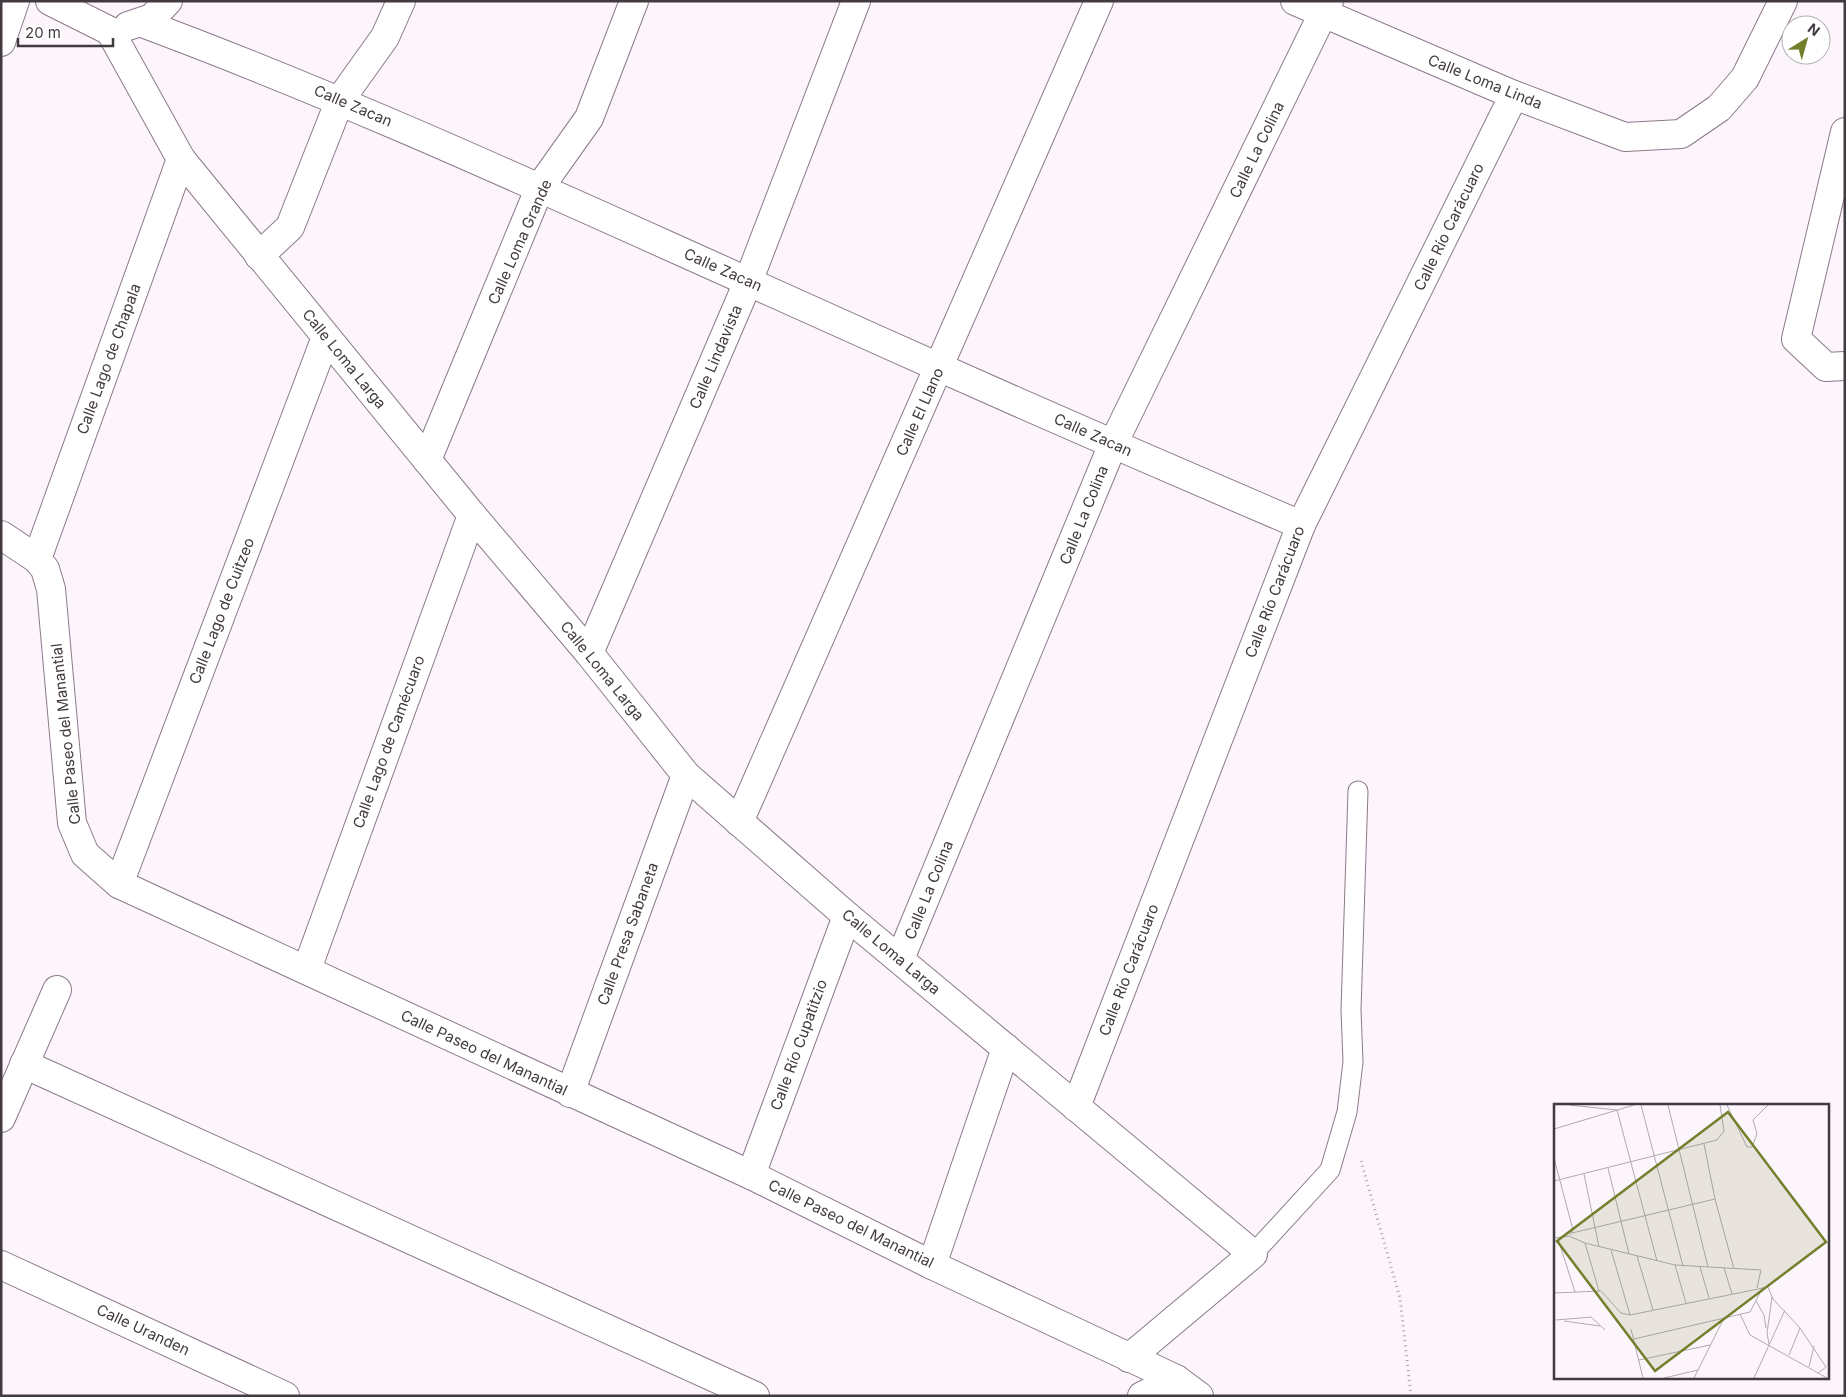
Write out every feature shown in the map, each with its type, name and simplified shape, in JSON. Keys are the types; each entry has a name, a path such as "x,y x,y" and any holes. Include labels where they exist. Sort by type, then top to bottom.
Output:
{"street":[{"path":"1,42 15,1"},
{"path":"50,1 110,31 142,23 152,18 168,1"},
{"path":"259,256 290,227 340,100 385,37 401,1"},
{"name":"Calle Loma Grande","path":"426,460 540,187 589,118 634,1"},
{"name":"Calle Lindavista","path":"589,653 748,282 856,1"},
{"name":"Calle El Llano","path":"739,822 1099,1"},
{"name":"Calle Loma Linda","path":"1294,1 1326,8 1514,95 1625,137 1681,134 1719,108 1745,78 1783,1"},
{"name":"Calle La Colina","path":"900,959 1113,444 1326,8"},
{"name":"Calle Zacan","path":"142,23 340,100 540,187 748,282 1113,444 1301,525"},
{"name":"Calle Loma Larga","path":"110,31 181,159 426,460 589,653 686,775 847,916 1253,1254"},
{"name":"Calle Río Carácuaro","path":"1076,1107 1301,525 1514,95"},
{"path":"1845,132 1796,339 1826,367 1845,366"},
{"name":"Calle Lago de Chapala","path":"37,559 181,159"},
{"name":"Calle Lago de Cuitzeo","path":"119,884 326,337"},
{"name":"Calle Lago de Camécuaro","path":"307,969 472,515"},
{"name":"Calle Paseo del Manantial","path":"1,535 37,559 45,569 51,589 72,823 85,854 119,884 751,1175 932,1265 1176,1379 1199,1396"},
{"name":"Calle Presa Sabaneta","path":"570,1093 686,775"},
{"name":"Calle Río Cupatitzio","path":"751,1175 847,916"},
{"path":"1,1118 58,990"},
{"path":"932,1265 1006,1048"},
{"path":"24,1064 747,1394"},
{"path":"1129,1358 1253,1254"},
{"name":"Calle Uranden","path":"1,1265 285,1396"},
{"path":"1142,1396 1176,1379"}],"lane":[{"path":"1253,1254 1330,1170 1347,1112 1352,1062 1351,1010 1358,791"}],"path":[{"path":"1360,1159 1400,1298 1411,1396"}]}
